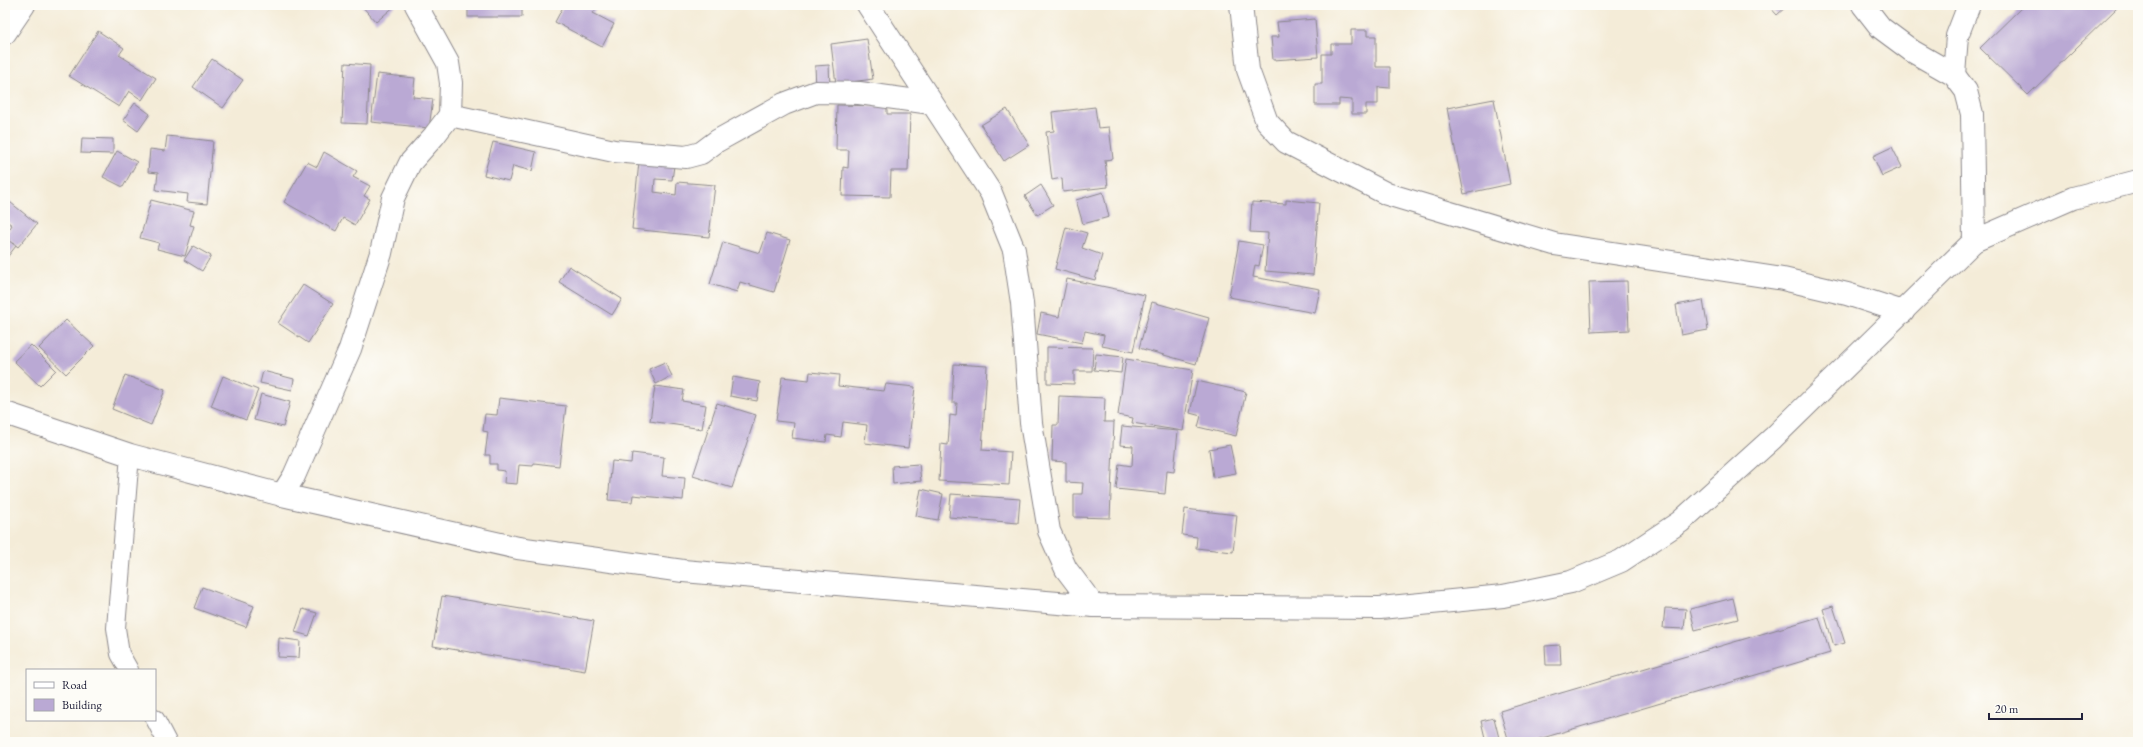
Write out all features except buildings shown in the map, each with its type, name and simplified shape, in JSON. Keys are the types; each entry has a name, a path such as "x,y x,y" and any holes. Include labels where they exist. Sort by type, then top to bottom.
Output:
{"street":[{"path":"5,33 24,5"},
{"path":"282,495 294,476 350,349 381,253 393,198 410,163 450,115 451,82 448,63 416,5"},
{"path":"868,5 991,193 1014,250 1022,303 1031,423 1049,531 1066,569 1094,606"},
{"path":"1241,5 1248,70 1267,122 1286,142 1387,194 1554,244 1783,279 1847,294 1903,312"},
{"path":"1862,5 1882,28 1912,51 1954,75 1966,91 1972,114 1974,241"},
{"path":"1954,75 1957,36 1969,5"},
{"path":"450,115 614,151 686,157 701,153 718,141 784,104 816,92 859,93 931,103"},
{"path":"5,413 130,455 282,495 518,548 683,571 1094,606 1380,608 1504,596 1571,582 1621,561 1680,522 1773,438 1974,241 2073,198 2138,181"}],"lane":[{"path":"128,669 120,654 116,628 130,455"},
{"path":"156,721 167,742"}]}
